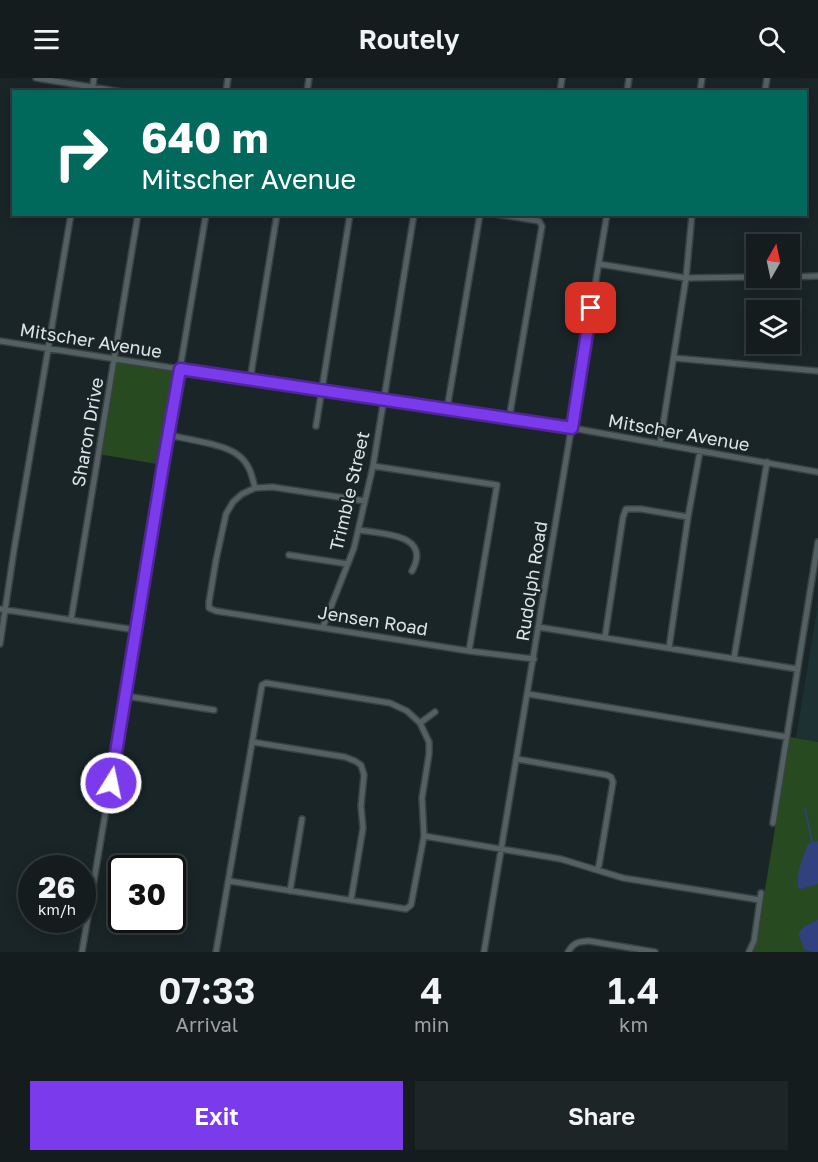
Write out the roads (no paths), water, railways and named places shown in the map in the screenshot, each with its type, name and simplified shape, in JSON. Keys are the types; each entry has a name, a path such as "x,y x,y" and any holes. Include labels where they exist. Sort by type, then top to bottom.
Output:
{"street":[{"path":"36,78 92,89 94,78"},
{"path":"0,644 2,610 71,216"},
{"name":"Sharon Drive","path":"70,620 138,216"},
{"path":"82,952 206,216"},
{"path":"250,380 278,216"},
{"path":"316,426 350,216"},
{"name":"Trimble Street","path":"323,627 359,530 373,466 414,216"},
{"path":"447,409 480,216"},
{"path":"508,216 539,221 542,226 509,419"},
{"name":"Rudolph Road","path":"484,952 607,216"},
{"path":"660,444 686,278 692,216"},
{"path":"599,264 686,278 746,277"},
{"path":"800,277 818,276"},
{"name":"Mitscher Avenue","path":"0,341 572,428 818,472"},
{"path":"674,358 818,371"},
{"path":"168,435 237,453 252,473 255,488 272,488 365,501"},
{"path":"669,648 700,451"},
{"path":"734,658 767,462"},
{"path":"373,466 497,485 469,651"},
{"name":"Jensen Road","path":"255,488 242,494 233,502 226,514 209,608 216,611 469,651 534,659"},
{"path":"604,637 623,517 627,509 688,517"},
{"path":"359,530 400,537 408,541 416,550 417,557 412,571"},
{"path":"773,823 818,542"},
{"path":"289,555 348,564"},
{"path":"2,610 136,630"},
{"path":"538,627 797,669"},
{"path":"216,952 262,685 266,683 390,703 407,711 420,723 429,742 429,754 422,798 424,836 411,905 406,909 229,881"},
{"path":"528,694 787,736"},
{"path":"126,696 214,710"},
{"path":"420,723 435,712"},
{"path":"252,742 345,757 356,760 361,765 364,775 361,806 363,828 351,900"},
{"path":"517,759 611,777 613,782 597,870"},
{"path":"290,891 302,819"},
{"path":"424,836 561,859 623,878 760,900"},
{"path":"749,952 754,941 761,893"},
{"path":"568,952 572,945 589,941 631,950 656,952"}],"water":[{"path":"817,841 818,884 801,889 798,887 798,881 802,860 808,844"},
{"path":"818,920 818,952 803,949 799,937 801,930"}],"waterway":[{"path":"805,808 812,842"}]}
